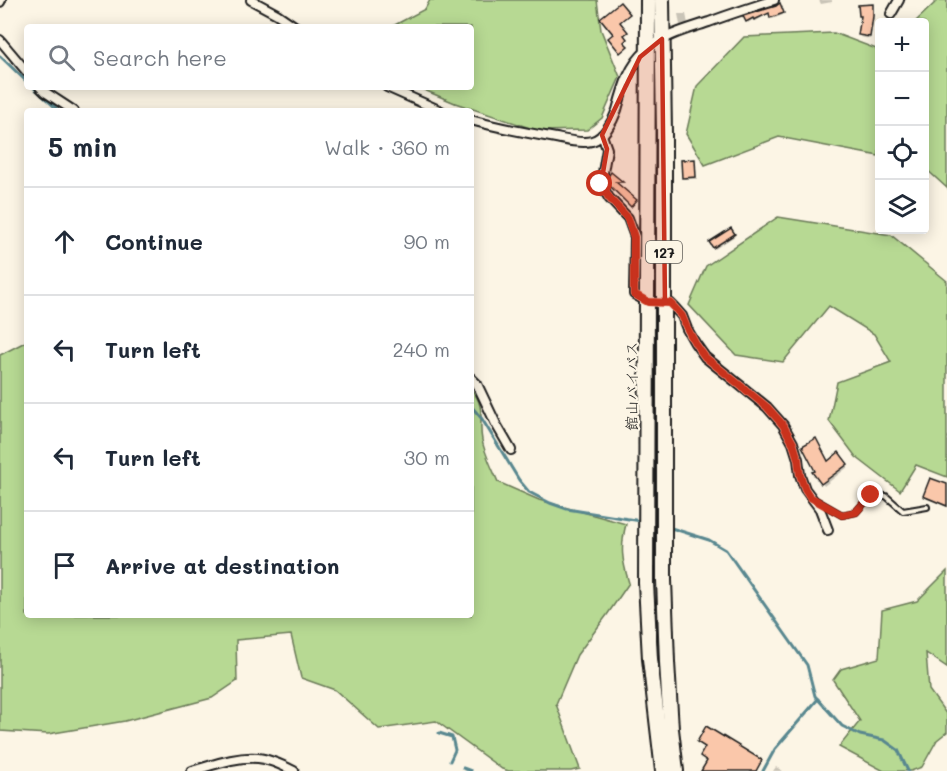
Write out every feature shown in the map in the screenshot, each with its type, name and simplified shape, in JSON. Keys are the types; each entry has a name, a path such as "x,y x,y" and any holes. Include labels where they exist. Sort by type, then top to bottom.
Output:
{"highway":[{"name":"館山バイパス","path":"648,0 646,583 650,659 663,771"},
{"name":"127","path":"662,0 664,542 667,662 676,771"}],"street":[{"path":"251,0 292,24"},
{"path":"474,121 517,132 573,141 592,141 602,135 616,112 619,97 631,69 648,49 679,31 774,0"},
{"path":"891,14 899,0"},
{"path":"0,40 24,68"},
{"path":"43,90 69,108"},
{"path":"394,90 434,108"},
{"path":"602,135 607,149 600,184 609,198 628,218 634,237 634,294 648,302 670,303 682,316 695,343 705,357 776,416 793,443 805,489 820,509 828,530"},
{"path":"474,381 511,450"},
{"path":"192,771 231,760 259,758 294,771"}],"lane":[{"path":"810,497 842,515 856,512 871,495 886,496 903,511 927,507"}],"highlighted area":[{"path":"662,39 665,303 648,302 634,294 635,237 628,218 601,184 607,149 602,135 640,57"}],"green space":[{"path":"430,0 597,0 601,30 620,77 602,118 587,130 539,131 455,103 424,90 474,90 474,24 397,24 425,9"},
{"path":"938,0 947,0 947,188 929,172 929,18 919,18"},
{"path":"834,33 875,48 875,155 779,137 705,165 686,134 697,86 744,37"},
{"path":"778,217 891,235 947,281 947,477 916,465 900,491 856,457 829,421 837,382 891,362 874,334 829,306 783,362 736,355 689,305 706,266"},
{"path":"24,343 24,618 474,618 474,393 479,402 483,445 498,482 539,500 626,524 623,554 629,583 577,655 556,704 580,769 509,771 502,769 436,721 379,729 335,690 301,678 291,635 236,640 237,681 212,698 125,721 48,734 0,731 0,355"},
{"path":"947,571 947,667 926,653 929,690 947,715 947,732 937,740 922,767 911,771 884,771 839,747 860,721 833,680 841,669 879,658 882,610 917,601"}],"building":[{"path":"620,2 630,14 620,22 628,32 624,35 627,39 624,42 628,46 620,53 608,38 613,34 600,18"},
{"path":"780,3 784,13 770,18 769,13 746,22 743,16 776,6"},
{"path":"873,4 870,37 858,35 861,16 859,16 858,5"},
{"path":"695,159 696,177 682,178 681,160"},
{"path":"611,172 623,182 616,182 637,200 631,207 607,183"},
{"path":"731,228 735,234 713,248 709,242"},
{"path":"816,438 828,461 839,452 848,464 821,484 812,472 815,471 802,446"},
{"path":"930,478 947,484 947,506 923,496"},
{"path":"706,726 762,760 756,771 701,771 707,761 700,756 705,747 697,742"}],"waterway":[{"path":"0,56 24,79"},
{"path":"36,90 56,108"},
{"path":"474,410 529,492 567,509 641,521"},
{"path":"668,527 709,540 726,550 807,665 815,696 842,726 860,735 884,740 898,750 908,771"},
{"path":"763,771 775,749 818,699"},
{"path":"439,733 452,737 455,750 450,761"},
{"path":"463,768 471,771"}],"route":[{"path":"600,184 609,198 628,218 634,237 634,294 648,302 670,303 682,316 695,343 705,357 776,416 793,443 800,475 810,497 842,515 856,512 871,495"}]}
